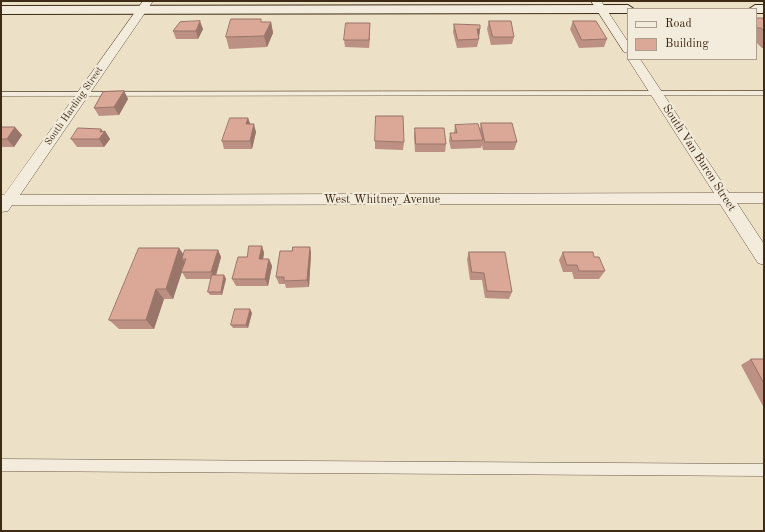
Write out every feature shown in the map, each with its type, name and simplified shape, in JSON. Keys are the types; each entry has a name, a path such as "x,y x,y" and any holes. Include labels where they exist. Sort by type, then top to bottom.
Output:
{"street":[{"path":"1,10 144,5 599,5 627,9"},
{"name":"South Harding Street","path":"3,204 144,5"},
{"path":"599,5 627,48"},
{"name":"South Van Buren Street","path":"635,60 764,258"},
{"name":"West Whitney Avenue","path":"3,204 764,198"}],"lane":[{"path":"1,94 764,92"},
{"path":"1,465 764,470"}],"building":[{"path":"757,18 764,18 764,31 761,28 757,28"},
{"path":"231,19 261,19 261,22 271,22 264,36 226,37"},
{"path":"200,21 196,31 173,31 180,22"},
{"path":"489,21 511,21 514,37 493,37"},
{"path":"573,21 596,21 607,39 582,40"},
{"path":"346,23 370,23 369,40 344,40"},
{"path":"454,24 480,25 480,29 477,29 479,39 458,40"},
{"path":"124,91 114,107 94,108 103,92"},
{"path":"376,116 403,116 404,142 375,141"},
{"path":"230,118 248,118 246,124 254,124 250,141 222,141"},
{"path":"481,123 512,123 517,142 485,142"},
{"path":"478,124 483,140 452,141 450,133 457,133 455,125"},
{"path":"1,127 15,127 7,139 1,139"},
{"path":"78,128 101,129 100,132 105,131 99,139 71,139"},
{"path":"415,128 444,128 446,144 416,144"},
{"path":"249,246 262,246 259,259 269,259 265,279 232,279 238,257 247,257"},
{"path":"293,247 310,247 307,280 284,281 284,277 276,277 280,251 292,251"},
{"path":"139,248 179,248 166,289 156,289 146,320 109,320"},
{"path":"185,250 218,250 211,272 181,272 186,259 182,259"},
{"path":"469,252 505,252 512,292 487,291 484,273 472,272"},
{"path":"563,252 593,252 594,257 599,257 605,271 579,271 577,265 567,265"},
{"path":"212,275 224,275 221,292 208,292"},
{"path":"235,309 250,309 246,325 231,325"},
{"path":"751,359 764,359 764,383"}]}
